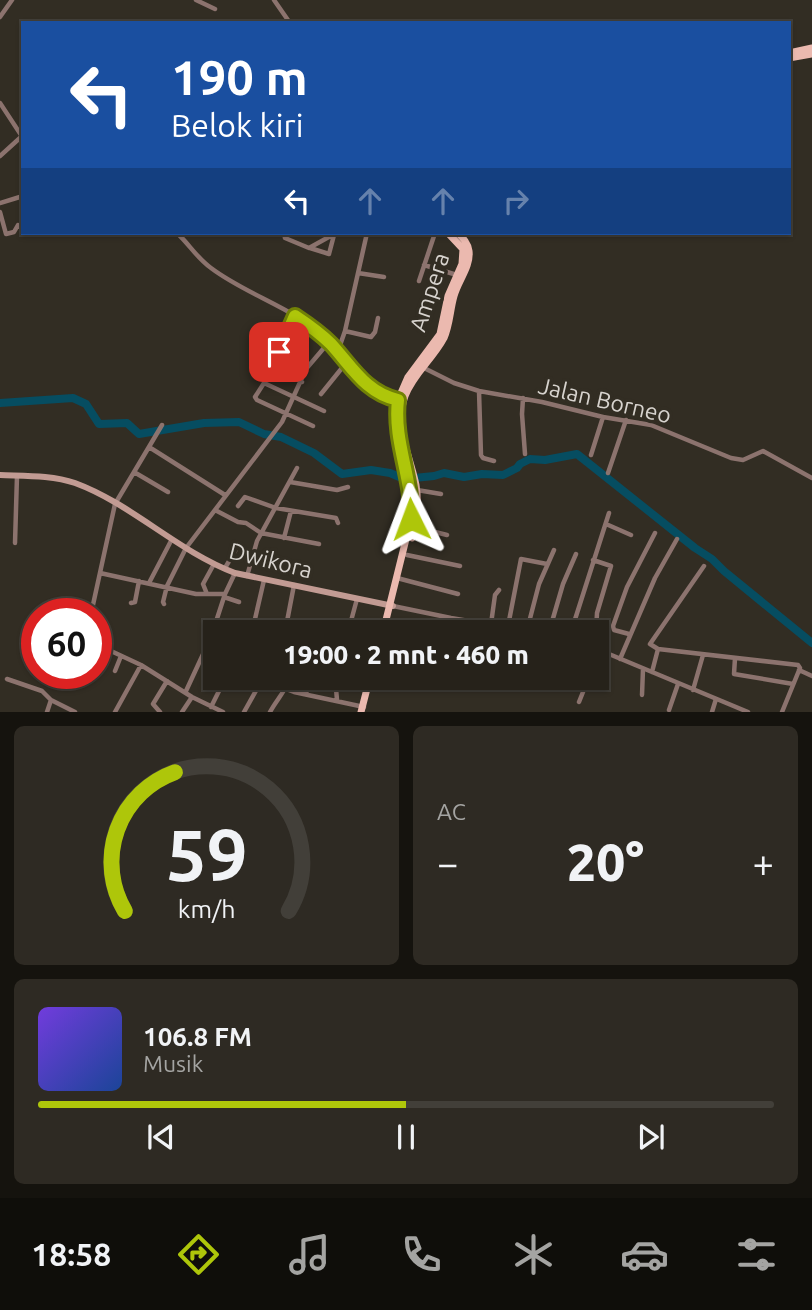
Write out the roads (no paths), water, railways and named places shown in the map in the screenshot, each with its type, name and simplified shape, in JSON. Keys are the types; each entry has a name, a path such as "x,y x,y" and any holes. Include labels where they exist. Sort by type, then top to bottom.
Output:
{"main road":[{"path":"791,54 812,48"},
{"path":"791,55 812,54"},
{"name":"Ampera","path":"409,470 402,428 404,391 408,377 440,334 448,296 464,251 450,235"},
{"name":"Ampera","path":"387,620 415,527 414,486 397,434 398,400 444,337 449,324 454,296 466,267 469,250 459,235"},
{"name":"Ampera","path":"399,579 411,519 414,486"},
{"path":"363,709 368,690"}],"street":[{"path":"0,16 12,0"},
{"path":"196,0 215,9"},
{"path":"274,0 289,21"},
{"path":"0,103 21,135"},
{"path":"0,156 21,138"},
{"path":"0,202 21,197"},
{"path":"0,212 5,234 14,232 19,225 21,227"},
{"path":"179,235 210,268 295,316 329,342 378,395 398,400"},
{"path":"284,235 285,238 329,254 335,235"},
{"path":"309,248 333,235"},
{"path":"338,352 367,235"},
{"path":"419,281 434,235"},
{"path":"424,265 457,275"},
{"path":"358,273 384,277"},
{"path":"295,316 256,399 313,426"},
{"path":"345,331 371,337 378,318"},
{"path":"289,333 302,341"},
{"path":"164,604 167,586 186,548 286,414 306,369 329,342"},
{"path":"279,352 294,359"},
{"path":"321,394 346,363"},
{"name":"Jalan Borneo","path":"422,367 454,383 479,391 667,430 731,458 743,460 763,451 812,478"},
{"path":"272,368 302,382"},
{"path":"264,383 324,411"},
{"path":"479,391 481,455 494,461"},
{"path":"523,398 525,454"},
{"path":"591,455 603,417"},
{"path":"608,473 626,421"},
{"path":"95,598 115,504 162,425"},
{"path":"149,447 225,495"},
{"path":"247,576 261,533 297,468"},
{"path":"134,472 168,492"},
{"name":"Dwikora","path":"0,475 68,481 115,504 186,548 234,573 391,606"},
{"path":"15,543 17,476"},
{"path":"290,482 337,490 348,487"},
{"path":"414,486 441,494"},
{"path":"238,506 245,497 276,508 336,518 338,523"},
{"path":"215,510 238,522 246,523 261,533 319,544"},
{"path":"284,538 291,511"},
{"path":"576,620 609,513"},
{"path":"606,524 631,535"},
{"path":"415,527 447,535"},
{"path":"629,634 614,630 613,625 627,587 654,533"},
{"path":"149,583 172,539"},
{"path":"620,659 655,578 677,539"},
{"path":"529,620 534,599 554,550"},
{"path":"225,569 234,551"},
{"path":"552,620 563,584 576,554"},
{"path":"407,555 460,566"},
{"path":"510,620 521,559 547,564"},
{"path":"593,560 611,566 597,620"},
{"path":"207,594 203,584 214,564"},
{"path":"704,566 649,643 658,649 798,665 799,670 782,712"},
{"path":"100,573 196,594 224,596 239,602"},
{"path":"186,692 211,638 234,573"},
{"path":"399,579 458,594"},
{"path":"255,620 264,580"},
{"path":"131,603 135,602 139,582"},
{"path":"287,620 293,585"},
{"path":"492,620 495,595 499,590"},
{"path":"351,620 357,598"},
{"path":"391,606 469,620"},
{"path":"652,672 658,649"},
{"path":"112,652 223,712"},
{"path":"693,690 703,655"},
{"path":"115,671 121,656"},
{"path":"609,656 748,712"},
{"path":"735,657 735,675 793,684"},
{"path":"115,712 141,665"},
{"path":"642,695 643,669"},
{"path":"799,670 812,676"},
{"path":"7,679 42,691 75,712"},
{"path":"160,712 153,704 167,681"},
{"path":"669,710 678,684"},
{"path":"211,707 220,690"},
{"path":"244,712 256,690"},
{"path":"270,712 278,696 287,690 337,699 363,709"},
{"path":"306,694 307,690"},
{"path":"336,690 337,699"},
{"path":"579,702 584,690"},
{"path":"182,712 192,697"},
{"path":"47,712 51,699"},
{"path":"712,712 716,699"}],"waterway":[{"path":"0,403 73,398 86,404 99,424 127,423 139,434 204,423 239,422 264,434 281,437 314,453 342,474 371,470 390,473 404,479 444,473 464,477 503,475 530,459 545,460 577,454 712,559 812,643"}]}
